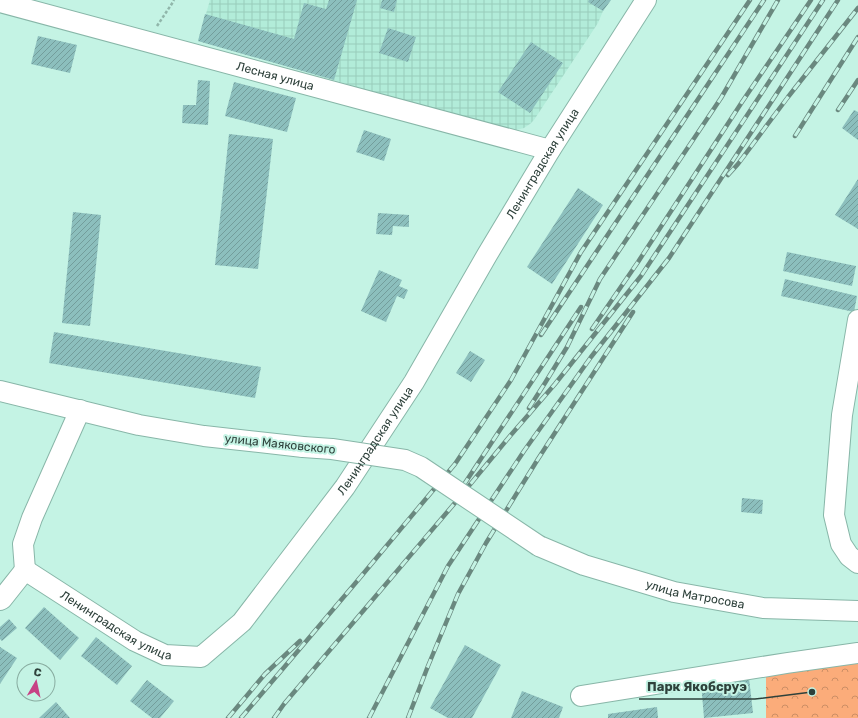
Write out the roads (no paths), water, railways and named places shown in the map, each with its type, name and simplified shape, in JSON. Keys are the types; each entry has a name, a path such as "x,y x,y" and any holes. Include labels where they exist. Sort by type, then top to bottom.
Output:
{"street":[{"name":"Ленинградская улица","path":"25,570 135,641 165,655 201,657 242,622 345,487 414,382 550,150 646,0"},
{"name":"Лесная улица","path":"0,2 550,150"},
{"path":"858,320 842,415 834,516 841,544 848,556 858,563"},
{"name":"улица Маяковского","path":"0,391 161,429 204,436 332,449 405,460 421,467 538,546"},
{"path":"0,600 25,570 23,544 32,518 80,410"},
{"name":"улица Матросова","path":"538,546 584,565 674,592 763,608 858,611"},
{"path":"581,696 858,653"}],"railway":[{"path":"241,718 455,464 511,380 581,252 750,0"},
{"path":"541,335 764,0"},
{"path":"529,408 567,347 600,279 721,98 778,0"},
{"path":"592,329 811,0"},
{"path":"274,718 284,704 555,384 641,276 823,0"},
{"path":"369,718 448,566 524,451 591,357 669,258 838,0"},
{"path":"728,175 858,8"},
{"path":"795,136 858,37"},
{"path":"838,110 858,80"},
{"path":"463,486 581,307"},
{"path":"408,718 458,594 486,543 538,459 633,312"},
{"path":"228,718 265,674 300,641"}],"place":[{"name":"Парк Якобсруэ","path":"812,692"}]}
